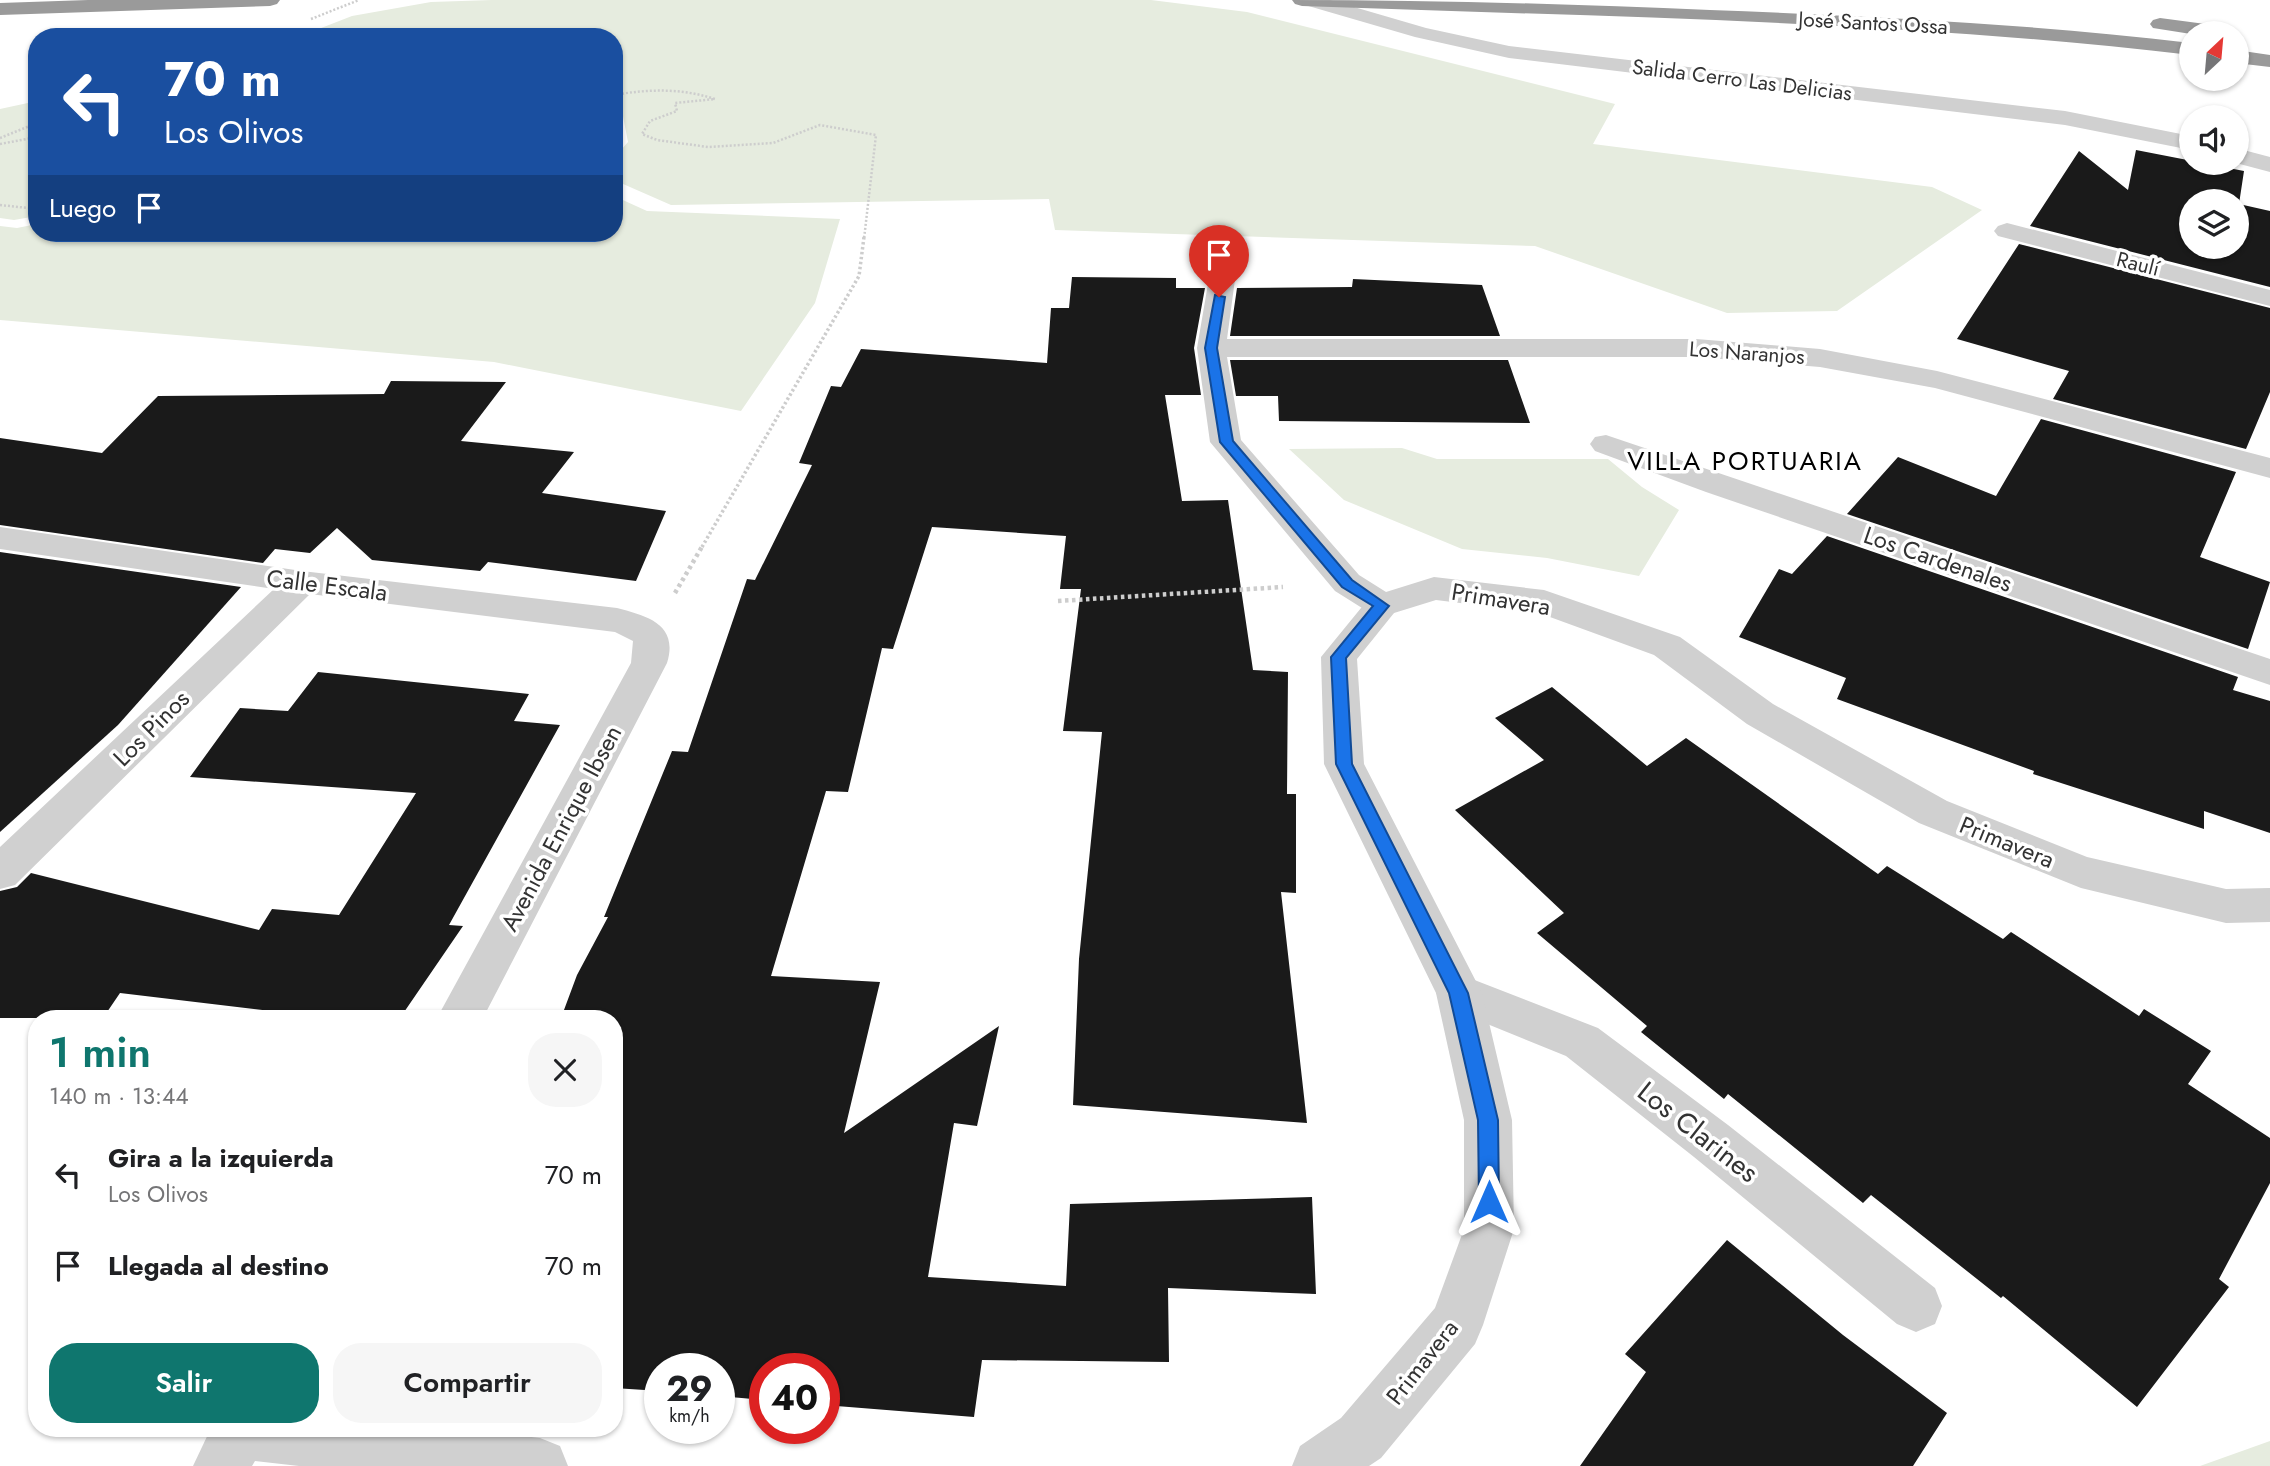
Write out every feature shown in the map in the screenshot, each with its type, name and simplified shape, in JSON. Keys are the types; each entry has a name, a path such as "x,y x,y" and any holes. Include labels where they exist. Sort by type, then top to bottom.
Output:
{"highway":[{"path":"0,9 270,0"},
{"name":"José Santos Ossa","path":"1302,0 1928,24 2072,35 2179,48"},
{"path":"2141,22 2179,27"},
{"path":"2249,58 2270,61"}],"street":[{"name":"Salida Cerro Las Delicias","path":"1312,1 1422,33 1509,52 2065,118 2179,141"},
{"path":"2249,159 2270,165"},
{"name":"Raulí","path":"2007,231 2270,298"},
{"path":"1223,272 1211,348 1226,442 1347,583 1382,606"},
{"name":"Los Naranjos","path":"1211,348 1696,348 1820,358 1937,380 2270,468"},
{"name":"Los Cardenales","path":"1606,444 1717,485 2270,672"},
{"name":"Calle Escala","path":"0,538 302,582 617,620 639,626 650,636"},
{"name":"Los Pinos","path":"0,873 302,582"},
{"name":"Primavera","path":"1320,1466 1361,1438 1455,1325 1489,1229 1488,1120 1459,993 1344,764 1339,657 1382,606 1434,588 1544,602 1667,646 1760,714 1933,812 2081,872 2226,906 2270,905"},
{"name":"Avenida Enrique Ibsen","path":"464,1010 649,663 654,650 650,636"},
{"name":"Los Clarines","path":"1459,993 1582,1042 1711,1141 1916,1306"},
{"path":"234,1442 540,1466"}],"path":[{"path":"303,22 359,0"},
{"path":"623,93 646,88 703,94 715,99 675,103 677,111 650,121 642,134 657,140 708,148 773,143 820,125 876,135 859,276 650,636"},
{"path":"0,138 28,127"},
{"path":"0,144 28,139"},
{"path":"0,205 28,208"},
{"path":"1058,601 1347,583"}],"shaded area":[{"path":"1151,0 1247,12 1615,104 1593,144 1932,187 1982,210 1837,311 1727,313 1535,246 1055,230 1049,199 671,205 623,184 623,148 628,142 623,116 623,28 321,28 352,16 431,2"},
{"path":"28,103 28,218 14,220 0,218 0,109"},
{"path":"623,200 647,211 840,219 815,303 741,411 494,362 0,320 0,226 17,228 28,226 28,242 623,242"},
{"path":"1402,448 1437,459 1608,459 1642,487 1679,510 1639,576 1547,558 1462,549 1344,500 1289,449"},
{"path":"2270,1441 2270,1466 2200,1466"}],"building":[{"path":"2136,150 2179,158 2179,175 2243,175 2241,189 2179,189 2179,259 2249,259 2249,206 2270,211 2270,287 2030,226 2079,151 2128,190"},
{"path":"2019,244 2270,308 2270,392 2246,449 2053,399 2069,371 1957,339"},
{"path":"1072,277 1176,278 1176,288 1205,288 1194,348 1201,395 1165,395 1182,501 1228,500 1253,670 1288,672 1287,794 1296,794 1296,893 1281,892 1307,1123 1073,1105 1079,959 1102,732 1063,731 1081,589 1060,589 1066,536 932,527 893,649 882,648 848,792 826,791 771,976 880,982 844,1133 999,1026 977,1126 954,1123 928,1277 1066,1286 1070,1204 1312,1197 1316,1294 1168,1288 1169,1362 982,1360 974,1417 840,1406 840,1353 749,1353 749,1399 735,1397 735,1353 644,1353 644,1390 623,1389 623,1010 564,1010 577,975 608,917 604,917 672,751 688,752 747,579 755,580 812,465 799,463 831,386 841,387 861,349 1047,363 1051,308 1069,308"},
{"path":"1353,279 1482,285 1500,336 1230,336 1237,288 1352,287"},
{"path":"1230,360 1508,360 1530,423 1279,421 1278,396 1236,396"},
{"path":"391,381 506,382 461,441 574,452 542,493 666,511 636,581 488,562 480,571 372,560 337,528 310,553 275,549 263,563 0,525 0,438 102,453 158,396 384,394"},
{"path":"2041,419 2236,472 2200,557 2270,582 2248,649 1847,514 1898,457 1996,496"},
{"path":"1827,536 2238,677 2233,690 2270,701 2270,833 2204,811 2204,829 2033,774 2034,771 1837,699 1846,678 1739,637 1779,569 1792,574"},
{"path":"0,552 241,587 118,725 0,832"},
{"path":"318,672 529,694 514,721 560,725 449,925 463,926 405,1010 262,1010 120,993 108,1010 28,1010 28,1018 0,1018 0,891 17,887 31,873 259,930 272,909 339,915 416,793 190,777 240,708 288,711"},
{"path":"1552,687 1647,766 1686,738 1878,874 1887,866 2003,939 2011,932 2139,1016 2144,1009 2211,1051 2188,1084 2270,1138 2270,1183 2219,1279 2229,1287 2137,1407 2003,1296 2001,1298 1871,1195 1863,1203 1728,1094 1724,1099 1641,1032 1647,1026 1537,933 1564,913 1455,810 1544,760 1495,718"},
{"path":"1727,1240 1843,1335 1947,1413 1913,1466 1580,1466 1646,1372 1625,1354"}],"district":[{"name":"VILLA PORTUARIA","path":"1745,461"}],"route":[{"path":"1219,297 1211,348 1226,442 1347,583 1382,606 1339,657 1344,764 1459,993 1488,1120 1489,1202"}]}
